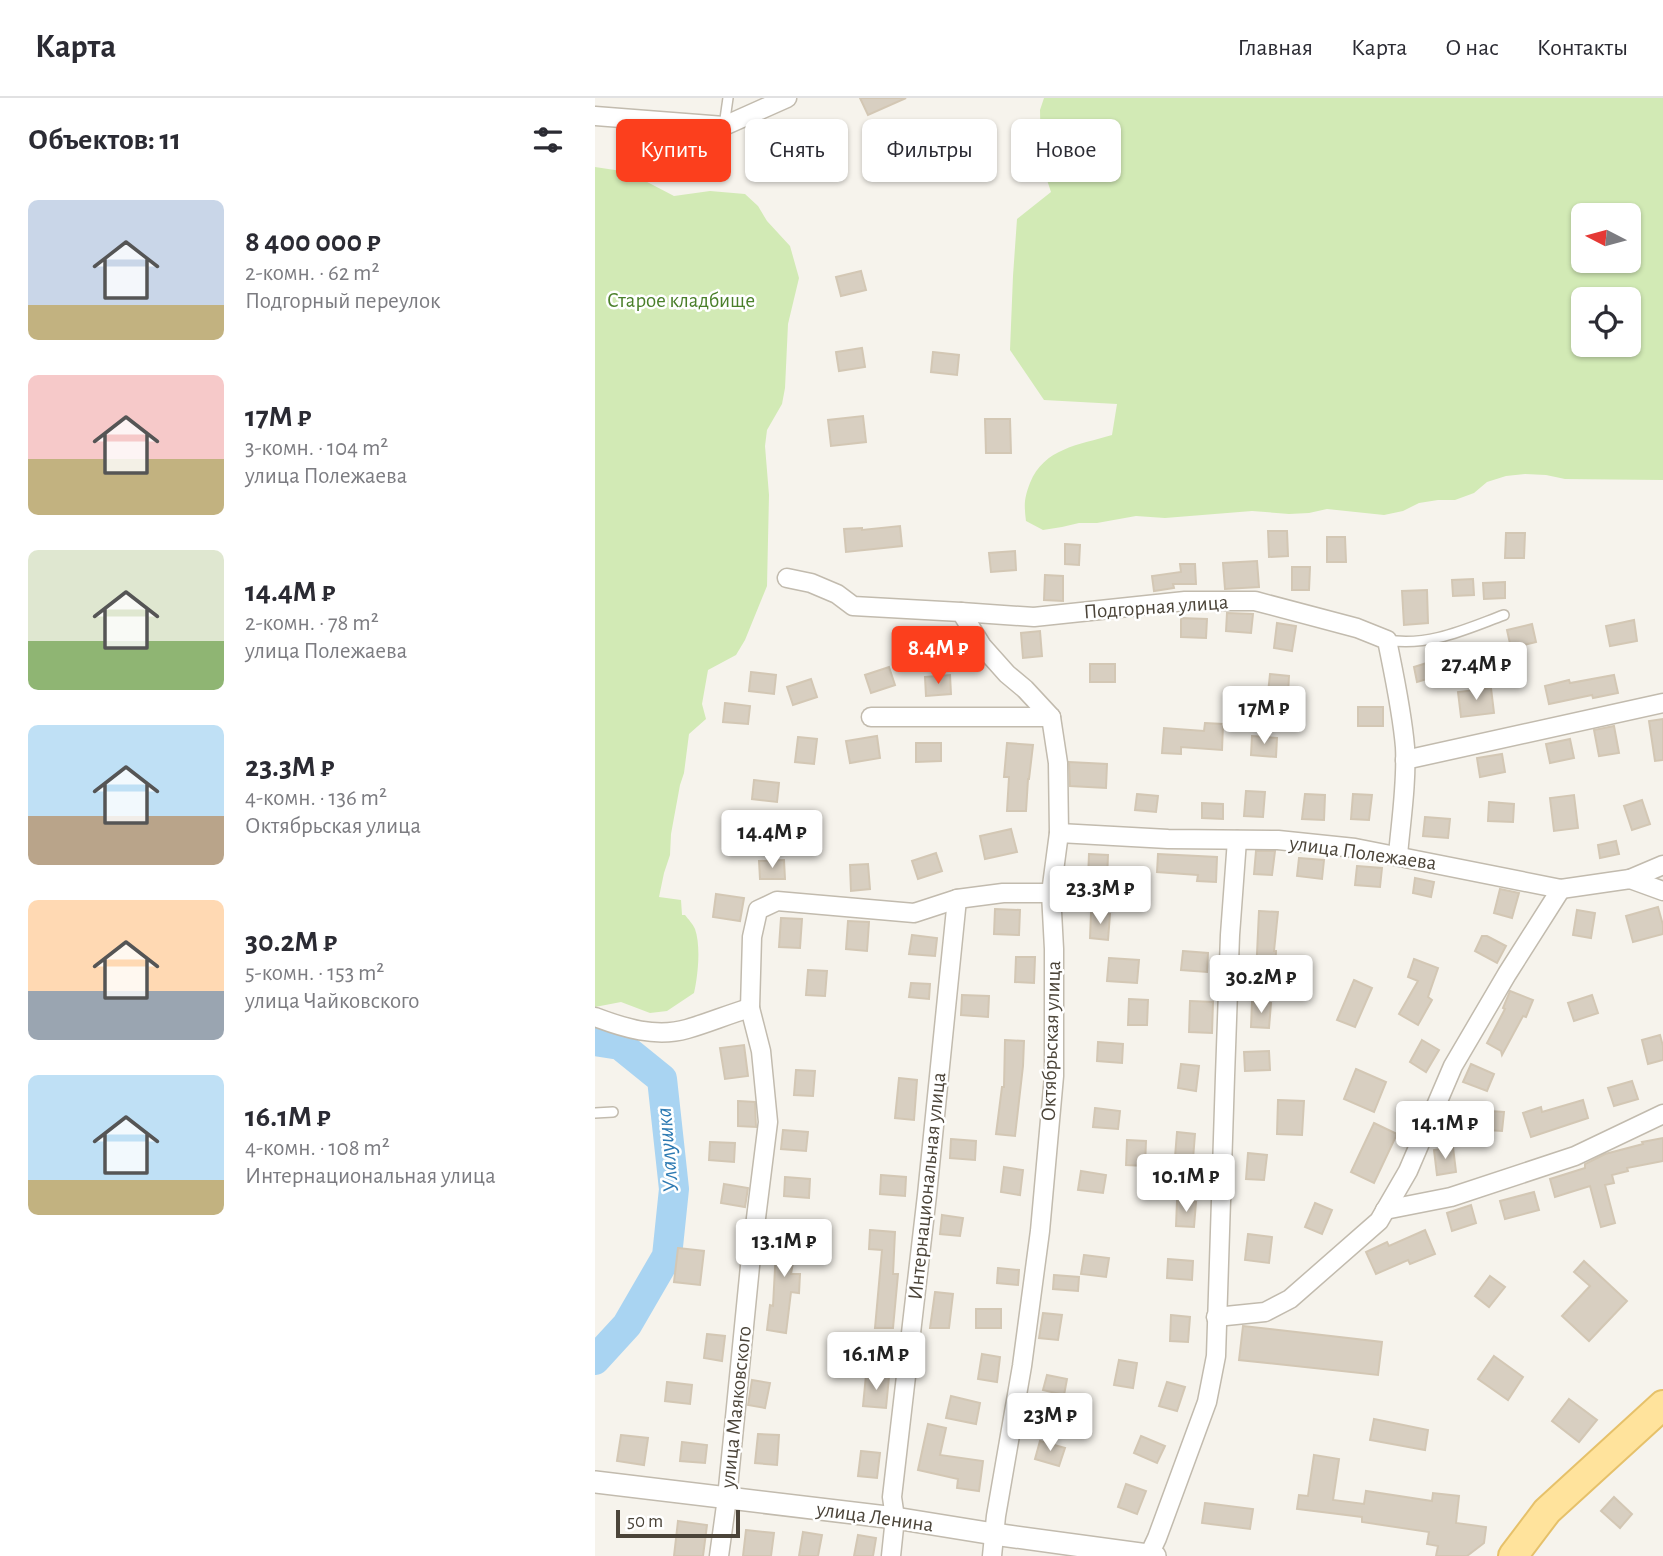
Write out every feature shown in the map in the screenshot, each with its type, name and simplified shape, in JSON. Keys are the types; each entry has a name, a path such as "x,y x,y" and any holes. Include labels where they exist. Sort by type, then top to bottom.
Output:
{"main road":[{"path":"1513,1556 1547,1511 1663,1405"}],"street":[{"path":"731,123 787,98"},
{"path":"595,116 634,119"},
{"path":"787,578 811,583 837,594 853,606 961,612 982,646 998,665 1051,716"},
{"name":"Подгорная улица","path":"961,612 1034,617 1185,601 1255,601 1357,628 1387,640"},
{"path":"1387,640 1405,748 1398,855"},
{"path":"1405,760 1663,703"},
{"path":"871,717 1051,716"},
{"name":"Октябрьская улица","path":"992,1556 1022,1366 1042,1205 1054,1076 1051,893 1059,833 1058,763 1051,716"},
{"name":"улица Полежаева","path":"1059,833 1277,841 1355,848 1560,889 1630,879 1663,891"},
{"path":"1152,1555 1207,1402 1216,1356 1230,935 1237,840"},
{"path":"1630,879 1663,865"},
{"path":"1216,1317 1265,1312 1290,1299 1379,1221 1408,1171 1453,1066 1560,889"},
{"path":"595,1017 623,1027 659,1033 685,1030 750,1008 752,937 758,910 777,901 914,913 957,900 1003,893 1051,893"},
{"name":"Интернациональная улица","path":"891,1556 895,1518 892,1497 927,1195 957,900"},
{"name":"улица Маяковского","path":"719,1556 768,1122 761,1051 750,1008"},
{"path":"1385,1210 1451,1197 1575,1156 1663,1114"},
{"name":"улица Ленина","path":"595,1482 895,1518 1152,1555"}],"lane":[{"path":"725,119 728,98"},
{"name":"Подгорная улица","path":"1387,640 1404,643 1440,638 1504,615"},
{"path":"595,1113 613,1112"}],"green space":[{"path":"1044,98 1663,98 1663,480 1565,479 1525,474 1506,476 1487,482 1474,493 1455,500 1419,503 1403,511 1384,515 1327,509 1289,514 1252,511 1165,518 1136,516 1043,530 1026,521 1026,498 1036,471 1053,455 1075,445 1112,435 1117,404 1044,400 1010,350 1017,219 1051,192 1048,182 1121,182 1121,119 1040,119"},
{"name":"Старое кладбище","path":"595,167 616,170 616,182 647,182 674,196 710,191 745,194 790,246 799,278 788,324 782,404 767,430 765,446 769,495 767,586 736,655 708,670 702,704 706,719 689,734 671,834 670,855 659,897 681,900 682,915 685,915 695,929 698,961 694,993 667,1011 650,1013 621,1002 595,1007"}],"building":[{"path":"860,98 906,98 868,115"},
{"path":"861,271 866,290 841,296 836,277"},
{"path":"862,348 865,367 839,371 836,352"},
{"path":"933,352 959,355 957,375 931,372"},
{"path":"863,416 866,442 831,446 828,420"},
{"path":"985,419 1010,419 1011,453 986,453"},
{"path":"900,526 902,546 846,552 844,529"},
{"path":"1268,531 1287,531 1288,556 1269,557"},
{"path":"1506,533 1525,533 1524,558 1505,558"},
{"path":"1327,537 1345,537 1346,562 1327,562"},
{"path":"1065,544 1080,545 1079,565 1065,564"},
{"path":"1015,551 1016,570 991,572 989,553"},
{"path":"1257,561 1259,587 1225,589 1223,563"},
{"path":"1180,564 1195,564 1196,584 1173,584 1174,588 1154,591 1152,576 1181,572"},
{"path":"1292,567 1310,567 1309,590 1292,590"},
{"path":"1045,575 1063,576 1063,601 1044,600"},
{"path":"1473,579 1474,595 1453,596 1452,580"},
{"path":"1505,582 1505,598 1484,599 1483,583"},
{"path":"1427,590 1428,623 1404,625 1402,591"},
{"path":"1227,613 1253,614 1251,633 1226,631"},
{"path":"1181,618 1207,619 1206,638 1181,637"},
{"path":"1634,620 1637,641 1610,646 1606,626"},
{"path":"1277,623 1296,626 1292,651 1274,648"},
{"path":"1532,624 1536,642 1511,648 1507,630"},
{"path":"1040,631 1042,656 1023,658 1021,633"},
{"path":"1433,661 1437,676 1417,682 1414,667"},
{"path":"1090,664 1115,664 1115,682 1090,682"},
{"path":"889,667 895,685 871,693 865,675"},
{"path":"751,672 776,675 774,694 749,691"},
{"path":"1270,674 1289,676 1288,694 1268,693"},
{"path":"950,675 951,694 926,696 925,677"},
{"path":"1614,675 1618,693 1593,698 1592,695 1549,704 1545,686 1569,680 1570,683"},
{"path":"811,679 817,697 793,705 787,687"},
{"path":"1491,688 1494,713 1461,717 1458,692"},
{"path":"725,703 750,706 748,724 723,722"},
{"path":"1358,707 1383,707 1383,726 1358,726"},
{"path":"1663,719 1663,760 1655,761 1649,721"},
{"path":"1205,723 1223,724 1222,750 1181,747 1181,754 1162,753 1164,728 1204,731"},
{"path":"1614,726 1619,753 1599,756 1594,730"},
{"path":"877,736 880,758 850,763 846,741"},
{"path":"1252,736 1277,738 1276,757 1251,755"},
{"path":"798,737 817,739 814,764 795,762"},
{"path":"1570,739 1574,758 1550,763 1546,744"},
{"path":"916,743 941,743 941,761 916,762"},
{"path":"1007,743 1033,745 1026,811 1007,811 1009,777 1004,777"},
{"path":"1502,754 1505,772 1480,777 1477,758"},
{"path":"1069,762 1107,764 1106,788 1070,786"},
{"path":"754,780 779,783 777,802 752,799"},
{"path":"1246,791 1265,792 1263,817 1244,816"},
{"path":"1137,794 1158,796 1156,812 1135,810"},
{"path":"1305,794 1325,795 1324,820 1302,819"},
{"path":"1353,794 1372,795 1369,820 1351,819"},
{"path":"1574,795 1578,828 1554,831 1550,798"},
{"path":"1642,800 1650,824 1632,830 1624,806"},
{"path":"1489,802 1514,804 1513,822 1488,821"},
{"path":"1202,803 1223,804 1223,819 1202,818"},
{"path":"1425,817 1450,819 1448,838 1423,836"},
{"path":"1011,829 1017,852 985,859 980,836"},
{"path":"1616,841 1619,854 1600,858 1598,845"},
{"path":"1256,851 1275,851 1272,875 1254,874"},
{"path":"936,853 942,871 918,879 912,861"},
{"path":"1089,854 1108,855 1107,880 1088,879"},
{"path":"1158,854 1217,857 1216,882 1197,881 1198,875 1157,872"},
{"path":"1299,858 1324,860 1322,879 1297,876"},
{"path":"784,860 785,879 760,879 759,861"},
{"path":"868,864 870,889 851,891 850,865"},
{"path":"1357,866 1382,868 1380,887 1355,885"},
{"path":"1415,878 1434,882 1431,897 1413,893"},
{"path":"1500,889 1519,893 1512,918 1494,913"},
{"path":"716,894 744,898 740,921 713,917"},
{"path":"1658,907 1663,934 1633,942 1626,916"},
{"path":"995,909 1020,910 1019,935 994,934"},
{"path":"1577,910 1595,913 1591,938 1573,935"},
{"path":"1259,911 1278,912 1274,951 1275,976 1256,975"},
{"path":"1091,913 1110,914 1108,940 1090,938"},
{"path":"781,918 802,919 800,948 779,947"},
{"path":"848,921 869,922 867,951 846,949"},
{"path":"912,935 937,938 935,956 909,954"},
{"path":"1482,936 1506,946 1497,963 1475,951"},
{"path":"1183,951 1208,953 1207,972 1181,970"},
{"path":"1016,957 1035,957 1034,983 1015,982"},
{"path":"1109,958 1139,960 1137,983 1107,981"},
{"path":"1414,959 1438,968 1428,997 1432,1000 1418,1025 1399,1014 1418,981 1408,977"},
{"path":"808,970 827,971 825,996 806,995"},
{"path":"1354,980 1372,988 1355,1027 1337,1020"},
{"path":"911,983 930,984 929,999 909,997"},
{"path":"1510,991 1533,1000 1526,1017 1523,1016 1502,1055 1501,1051 1487,1043 1505,1009 1503,1008"},
{"path":"962,995 989,996 988,1017 961,1015"},
{"path":"1592,995 1598,1013 1574,1021 1568,1003"},
{"path":"1129,999 1148,1000 1147,1025 1128,1025"},
{"path":"1190,1001 1213,1002 1212,1033 1189,1032"},
{"path":"1252,1002 1271,1003 1269,1028 1251,1027"},
{"path":"1660,1035 1663,1060 1648,1064 1642,1040"},
{"path":"1005,1040 1024,1041 1015,1136 996,1134 1004,1087"},
{"path":"1422,1040 1439,1050 1426,1072 1410,1062"},
{"path":"1098,1042 1123,1044 1122,1063 1097,1061"},
{"path":"744,1045 748,1076 725,1079 720,1048"},
{"path":"1269,1051 1270,1070 1245,1071 1244,1052"},
{"path":"1181,1064 1199,1066 1196,1091 1178,1088"},
{"path":"1471,1064 1494,1074 1487,1091 1463,1082"},
{"path":"1356,1069 1386,1082 1374,1112 1344,1099"},
{"path":"796,1070 815,1071 813,1096 794,1095"},
{"path":"899,1078 917,1080 914,1120 895,1118"},
{"path":"1632,1081 1638,1099 1614,1106 1608,1088"},
{"path":"1278,1100 1304,1101 1302,1135 1277,1134"},
{"path":"1583,1100 1588,1118 1531,1137 1523,1113 1541,1107 1542,1112"},
{"path":"738,1101 755,1102 756,1127 738,1126"},
{"path":"1095,1108 1120,1111 1118,1129 1093,1127"},
{"path":"1489,1111 1504,1112 1502,1131 1488,1130"},
{"path":"1374,1123 1397,1134 1374,1183 1351,1172"},
{"path":"783,1130 808,1132 806,1151 781,1149"},
{"path":"1177,1132 1195,1134 1193,1159 1175,1157"},
{"path":"1663,1138 1663,1161 1627,1168 1628,1171 1612,1175 1614,1183 1605,1185 1615,1223 1601,1227 1590,1186 1555,1197 1550,1179 1585,1168 1585,1164 1605,1154"},
{"path":"951,1139 976,1141 975,1160 950,1158"},
{"path":"1127,1140 1146,1141 1145,1166 1126,1165"},
{"path":"710,1142 735,1143 734,1162 709,1160"},
{"path":"1453,1147 1456,1172 1437,1175 1434,1150"},
{"path":"1248,1153 1267,1155 1264,1180 1246,1179"},
{"path":"1004,1167 1023,1170 1020,1195 1001,1192"},
{"path":"1081,1171 1106,1175 1103,1193 1078,1190"},
{"path":"881,1175 906,1177 905,1196 880,1194"},
{"path":"785,1177 810,1179 809,1198 784,1196"},
{"path":"724,1184 748,1188 745,1207 721,1203"},
{"path":"1534,1192 1539,1210 1505,1219 1500,1201"},
{"path":"1177,1201 1196,1202 1194,1227 1176,1226"},
{"path":"1315,1203 1332,1210 1322,1234 1305,1227"},
{"path":"1471,1205 1476,1223 1452,1231 1447,1213"},
{"path":"942,1215 963,1218 960,1236 940,1234"},
{"path":"780,1225 799,1228 791,1274 800,1274 799,1293 791,1292 786,1333 767,1330 770,1305 773,1306"},
{"path":"870,1230 895,1232 893,1274 898,1274 893,1328 875,1328 882,1250 869,1249"},
{"path":"1425,1230 1435,1254 1410,1264 1408,1260 1376,1274 1366,1252 1387,1242 1389,1246"},
{"path":"1248,1234 1272,1237 1269,1263 1245,1260"},
{"path":"678,1248 704,1251 700,1285 674,1282"},
{"path":"1084,1255 1109,1258 1106,1277 1081,1274"},
{"path":"1168,1259 1193,1261 1192,1280 1167,1278"},
{"path":"1584,1261 1627,1301 1589,1341 1562,1316 1590,1286 1574,1272"},
{"path":"998,1268 1019,1270 1018,1285 997,1283"},
{"path":"1054,1275 1079,1277 1078,1291 1053,1289"},
{"path":"1490,1276 1505,1287 1489,1307 1475,1296"},
{"path":"935,1292 953,1294 949,1328 930,1328"},
{"path":"976,1309 1001,1309 1001,1328 976,1328"},
{"path":"1043,1313 1062,1315 1058,1340 1039,1338"},
{"path":"1171,1315 1190,1317 1188,1342 1170,1341"},
{"path":"1243,1326 1382,1342 1378,1375 1239,1360"},
{"path":"707,1334 725,1336 722,1361 704,1358"},
{"path":"982,1354 1000,1357 997,1382 978,1379"},
{"path":"1494,1356 1523,1377 1508,1400 1478,1379"},
{"path":"1119,1360 1137,1363 1133,1388 1114,1385"},
{"path":"866,1375 889,1377 886,1408 863,1406"},
{"path":"1047,1375 1067,1379 1064,1395 1043,1390"},
{"path":"752,1380 770,1383 765,1408 748,1405"},
{"path":"667,1382 692,1385 690,1404 665,1401"},
{"path":"1167,1382 1185,1387 1177,1411 1159,1406"},
{"path":"951,1396 980,1403 976,1424 946,1418"},
{"path":"1569,1399 1597,1420 1579,1442 1552,1421"},
{"path":"1374,1419 1428,1430 1425,1450 1370,1440"},
{"path":"928,1424 946,1428 940,1455 983,1461 979,1491 957,1488 958,1479 918,1470"},
{"path":"758,1434 779,1435 777,1465 755,1463"},
{"path":"621,1435 648,1438 644,1465 617,1461"},
{"path":"1141,1436 1165,1446 1157,1463 1134,1453"},
{"path":"1040,1441 1065,1448 1059,1466 1035,1459"},
{"path":"682,1442 707,1445 705,1463 680,1461"},
{"path":"861,1451 880,1453 877,1478 858,1476"},
{"path":"1314,1455 1339,1459 1333,1500 1364,1504 1366,1491 1432,1501 1433,1493 1459,1496 1456,1523 1486,1527 1484,1543 1467,1556 1436,1556 1438,1546 1427,1544 1429,1532 1362,1522 1362,1517 1297,1509 1299,1495 1308,1496"},
{"path":"1126,1484 1146,1491 1137,1514 1118,1507"},
{"path":"1614,1497 1632,1514 1620,1528 1601,1511"},
{"path":"1205,1503 1253,1509 1250,1529 1202,1523"},
{"path":"678,1521 707,1525 703,1556 674,1556"},
{"path":"746,1530 774,1533 771,1556 743,1556"},
{"path":"803,1532 822,1535 818,1556 799,1556"},
{"path":"858,1535 876,1538 873,1556 854,1556"}],"waterway":[{"name":"Улалушка","path":"595,1041 620,1045 662,1079 674,1189 667,1256 627,1325 595,1360"}]}
